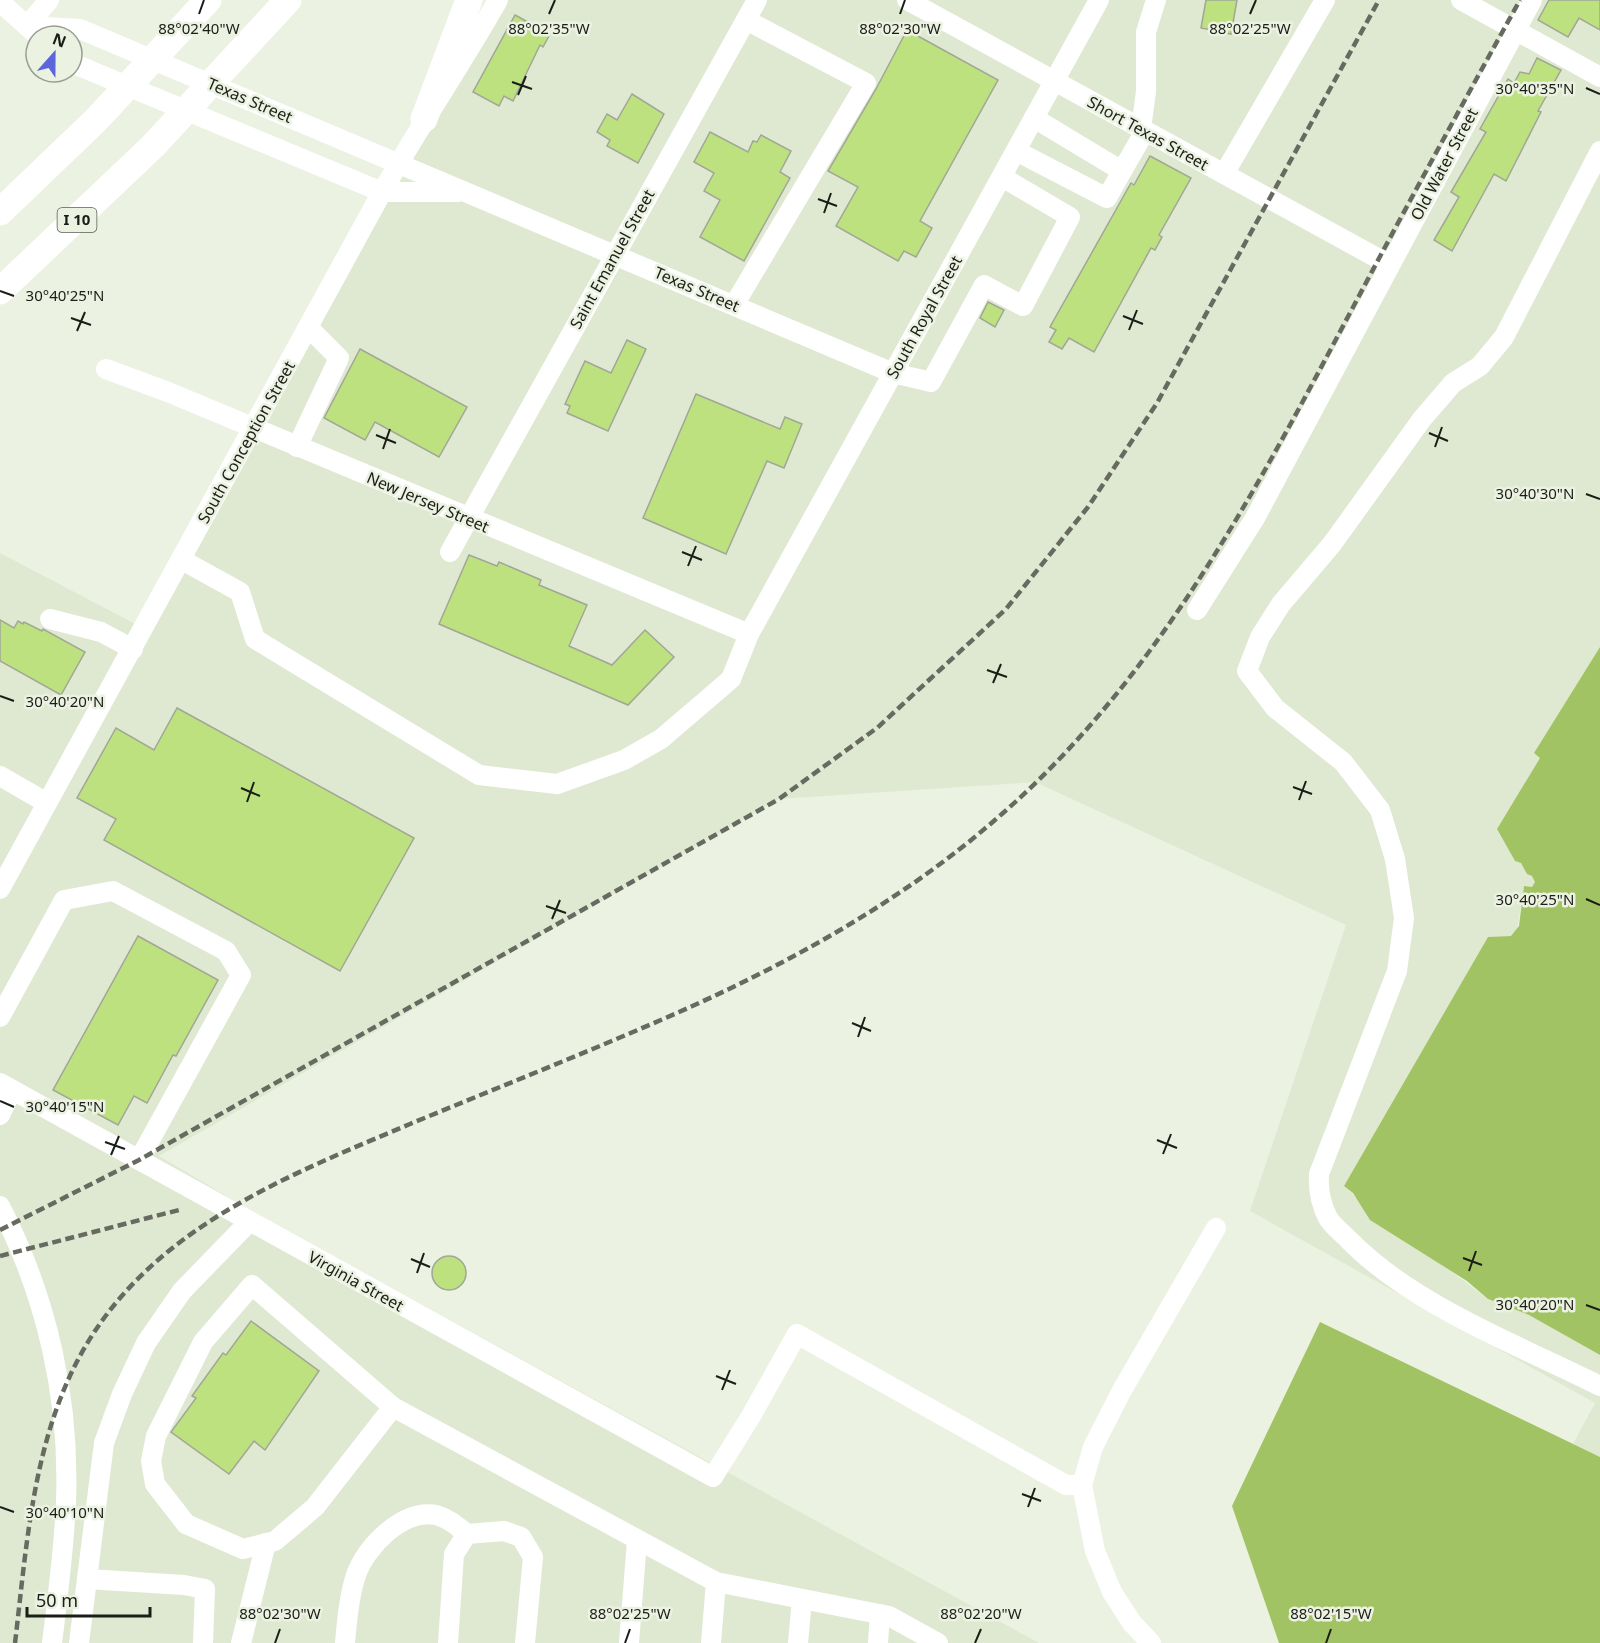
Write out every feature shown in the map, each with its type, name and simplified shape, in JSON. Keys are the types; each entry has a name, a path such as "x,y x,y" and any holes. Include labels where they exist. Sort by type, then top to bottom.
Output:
{"highway":[{"path":"0,212 95,121 208,0"},
{"name":"I 10","path":"0,291 153,146 288,0"},
{"path":"424,119 469,0"}],"street":[{"path":"37,24 49,0"},
{"name":"South Conception Street","path":"0,889 398,163 424,119 459,69 498,0"},
{"name":"Saint Emanuel Street","path":"450,552 757,0"},
{"name":"Short Texas Street","path":"907,0 1390,265"},
{"name":"South Royal Street","path":"182,560 240,592 255,639 479,775 557,784 624,760 662,739 731,679 749,634 1099,0"},
{"path":"1016,150 1107,198 1143,130 1146,91 1146,32 1156,0"},
{"path":"1224,174 1325,0"},
{"path":"1461,0 1600,77"},
{"name":"Old Water Street","path":"1197,610 1255,518 1532,0"},
{"path":"0,2 25,24"},
{"path":"734,305 866,83 746,20"},
{"name":"Texas Street","path":"84,31 893,373 931,382 984,285 1023,306 1070,217 1002,177"},
{"name":"Texas Street","path":"84,68 382,192 468,192"},
{"path":"1034,118 1122,171"},
{"path":"1600,151 1504,337 1480,366 1453,383 1422,418 1332,544 1281,604 1260,637 1247,671 1275,708 1343,762 1380,810 1395,859 1404,918 1397,971 1319,1174 1318,1194 1329,1219 1359,1251 1399,1282 1442,1307 1600,1386"},
{"path":"297,447 311,419 311,411 339,358 309,327"},
{"name":"New Jersey Street","path":"106,369 168,392 468,519 749,634"},
{"path":"50,619 101,632 133,649"},
{"path":"0,776 47,803"},
{"path":"0,1017 64,900 112,891 226,951 241,975 139,1160"},
{"path":"0,1115 6,1087"},
{"name":"Virginia Street","path":"6,1087 713,1477 751,1416 797,1334 1066,1485 1082,1485"},
{"path":"0,1206 37,1293 58,1376 67,1473 63,1553 52,1643"},
{"path":"79,1643 104,1443 122,1394 146,1343 182,1290 249,1221"},
{"path":"1151,1643 1132,1623 1112,1592 1095,1551 1082,1485 1093,1447 1121,1392 1216,1228"},
{"path":"393,1407 315,1507 275,1541 266,1544 243,1549 186,1524 155,1484 151,1461 156,1436 203,1341 252,1285 393,1407 716,1582 889,1616 938,1643"},
{"path":"345,1643 357,1573 370,1551 392,1527 424,1514 450,1520 466,1534 504,1531 521,1537 533,1557 525,1643"},
{"path":"448,1643 453,1554 466,1534"},
{"path":"629,1643 637,1540"},
{"path":"242,1643 266,1544"},
{"path":"87,1579 184,1585 205,1589 203,1643"},
{"path":"711,1643 716,1582"},
{"path":"798,1643 802,1599"},
{"path":"878,1643 880,1614"}],"shaded area":[{"path":"495,0 1600,0 1600,647 1534,753 1540,758 1497,829 1515,861 1521,863 1527,874 1532,876 1536,882 1532,887 1524,886 1517,931 1511,936 1488,937 1349,1190 1362,1205 1488,1299 1529,1315 1600,1355 1600,1457 1573,1444 1595,1403 1250,1211 1346,925 1035,782 779,799 159,1156 262,1217 1039,1643 0,1643 0,553 143,628"},
{"path":"1600,647 1600,1355 1529,1315 1488,1299 1467,1281 1370,1220 1353,1193 1344,1186 1488,937 1511,936 1519,926 1524,886 1532,887 1535,882 1521,863 1515,861 1497,829 1540,758 1534,753"},
{"path":"1320,1322 1600,1457 1600,1643 1279,1643 1232,1506"}],"building":[{"path":"1206,0 1237,0 1231,34 1201,28"},
{"path":"1549,0 1600,0 1600,30 1579,18 1568,37 1538,20"},
{"path":"515,15 550,34 543,47 540,45 513,101 504,96 499,106 473,92"},
{"path":"907,30 998,80 920,221 932,228 916,257 904,251 898,261 836,226 858,187 828,171"},
{"path":"1537,58 1561,70 1538,111 1541,112 1506,181 1494,174 1452,251 1434,240 1459,197 1451,192 1486,132 1480,129 1508,79 1514,83 1520,72 1529,74"},
{"path":"632,94 664,114 638,163 607,146 610,140 597,132 607,114 617,120"},
{"path":"710,132 748,152 753,141 757,142 761,135 791,151 780,172 790,178 744,261 700,237 720,200 704,191 714,173 694,162"},
{"path":"1150,156 1191,178 1159,235 1162,237 1155,250 1151,248 1094,352 1069,338 1062,349 1049,342 1056,330 1050,327 1131,183 1134,185"},
{"path":"988,302 1004,310 995,327 980,318"},
{"path":"627,340 646,349 608,431 567,413 570,406 565,404 585,361 611,373"},
{"path":"360,349 467,407 439,457 375,422 365,440 324,418"},
{"path":"696,394 780,429 785,417 802,424 784,468 767,461 726,554 643,518"},
{"path":"469,555 497,566 499,562 541,580 539,585 587,605 569,646 612,665 645,630 674,657 628,705 439,624"},
{"path":"0,620 14,628 18,621 42,631 43,629 85,652 61,695 0,661"},
{"path":"177,708 414,838 340,971 104,840 116,819 77,798 116,728 154,750"},
{"path":"138,936 218,980 147,1103 134,1096 118,1125 53,1090"},
{"path":"449,1256 461,1261 466,1273 461,1285 449,1290 437,1285 432,1273 437,1261"},
{"path":"251,1321 319,1371 265,1450 254,1441 229,1474 171,1432 196,1398 192,1396 223,1353 226,1355"}],"railway":[{"path":"0,1230 139,1160 779,799 877,728 1006,609 1088,507 1157,403 1379,0"},
{"path":"15,1643 35,1491 54,1417 85,1347 114,1305 148,1269 187,1237 272,1185 364,1143 689,1008 831,936 920,879 962,847 1003,813 1059,760 1110,702 1156,642 1200,578 1240,513 1520,0"},
{"path":"0,1256 179,1210"}]}
